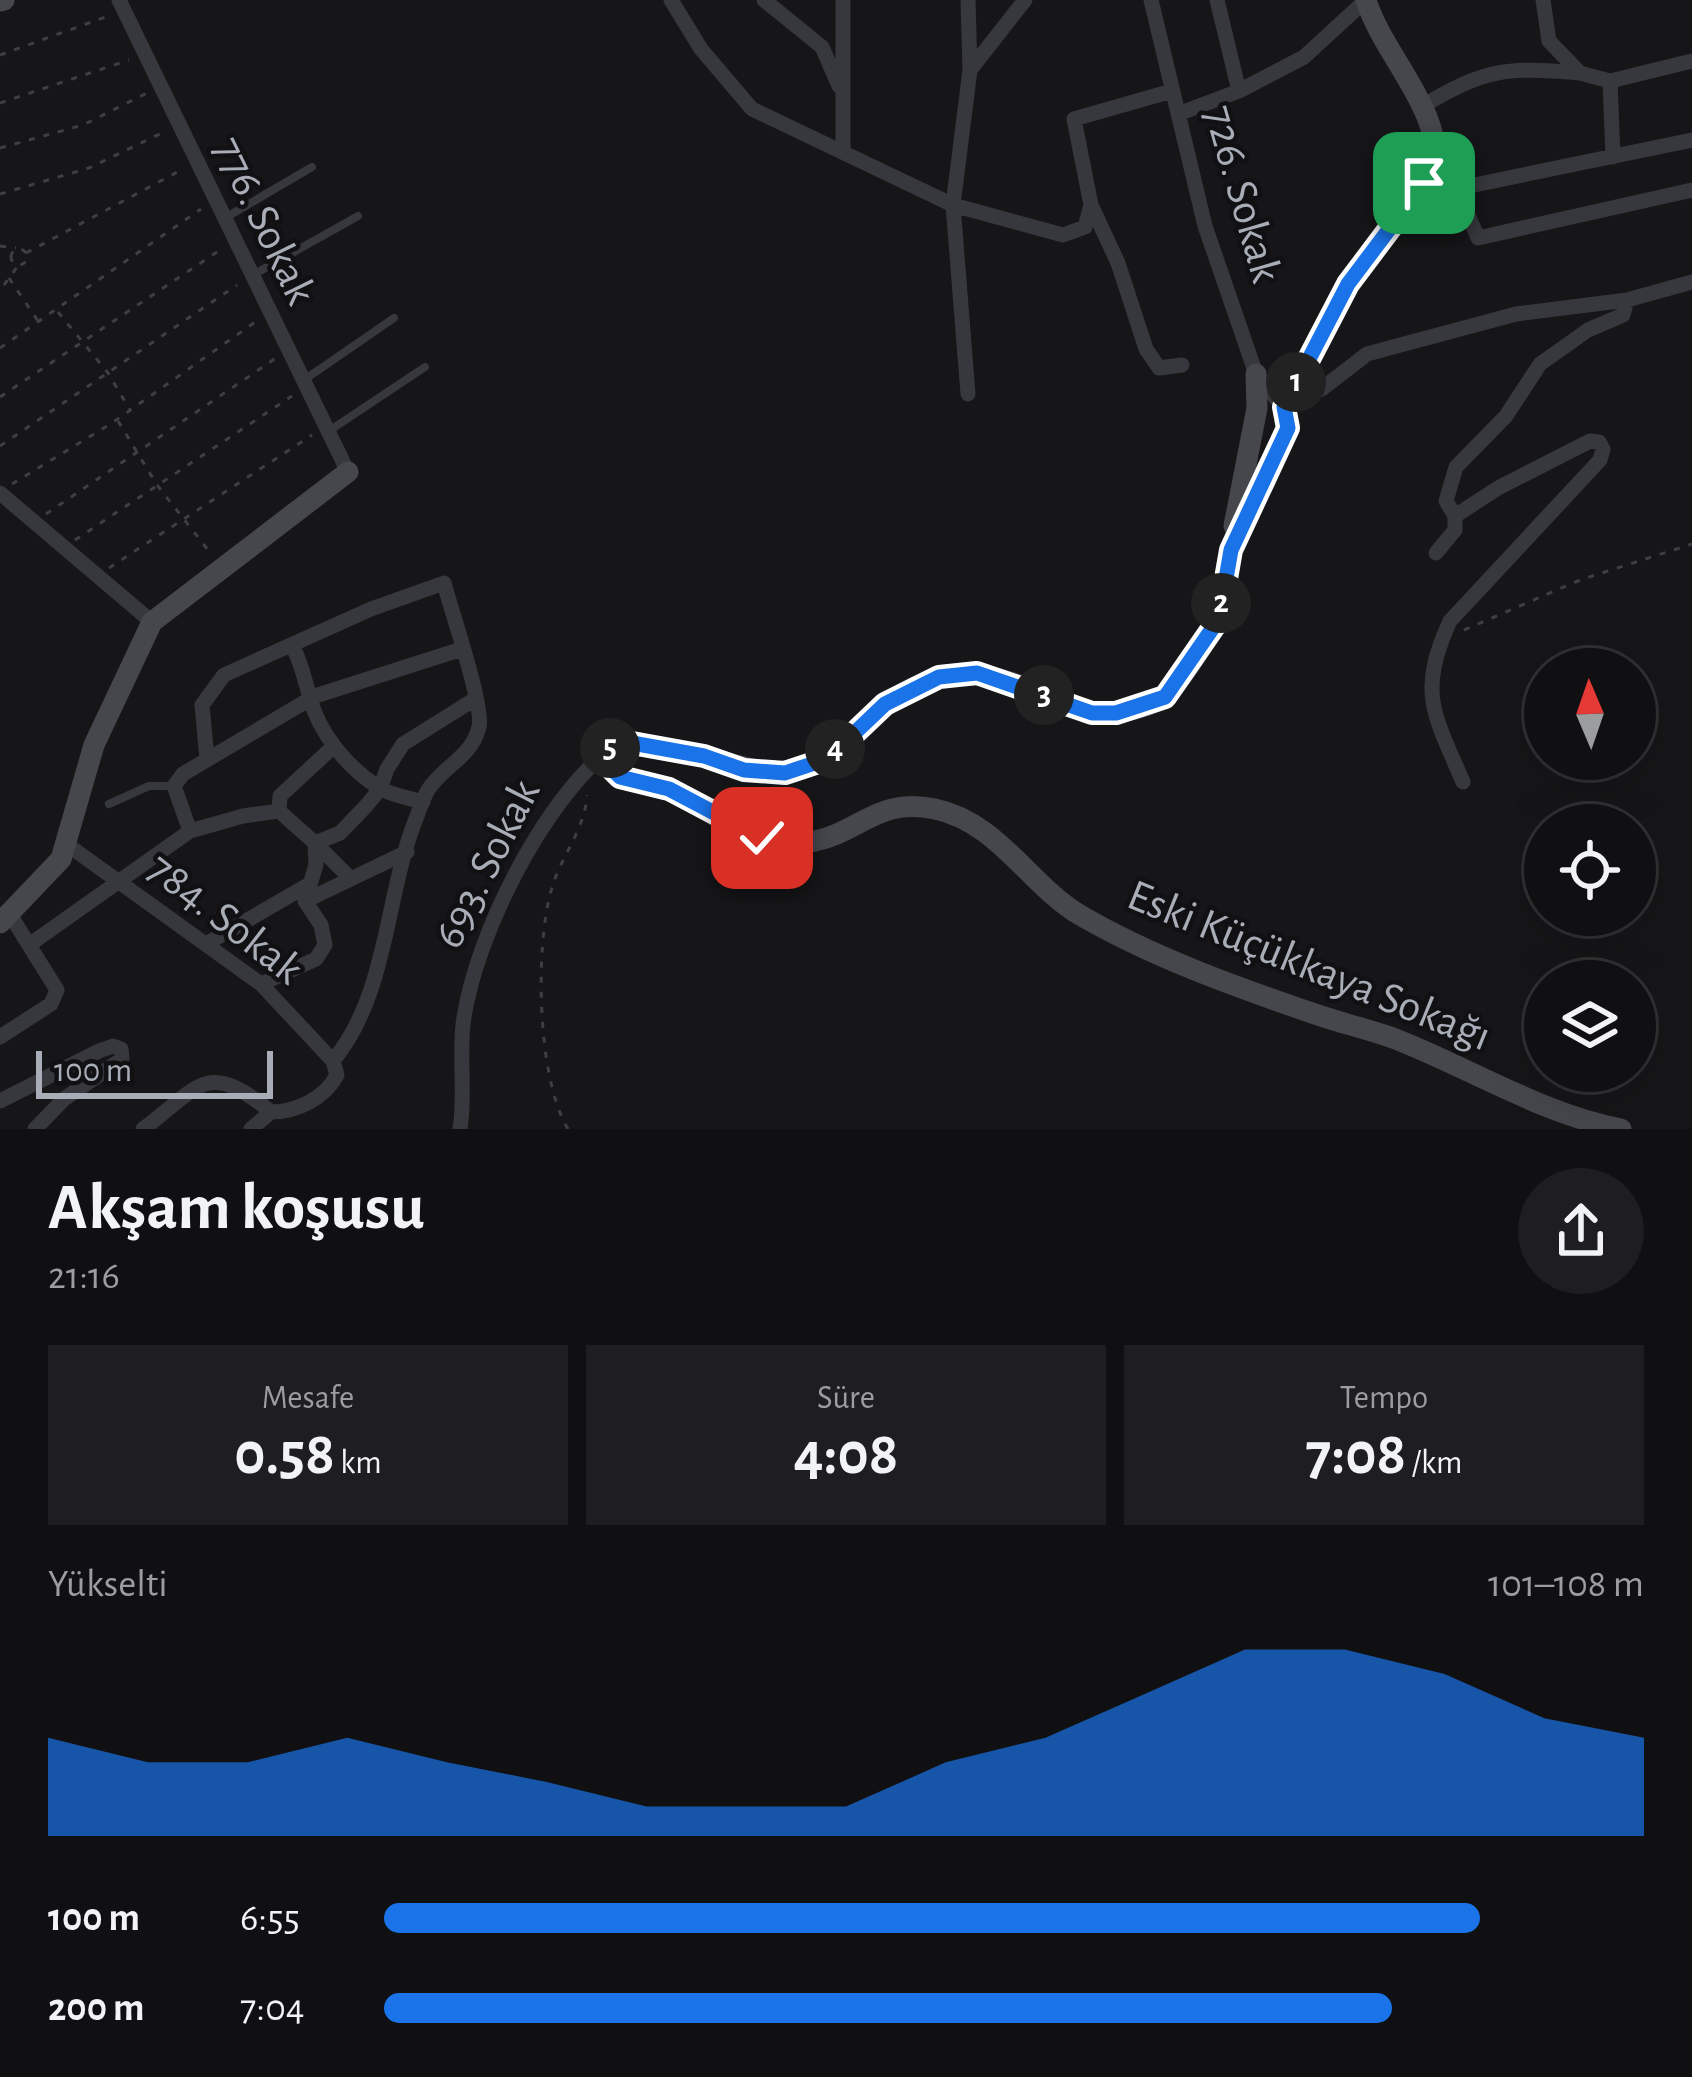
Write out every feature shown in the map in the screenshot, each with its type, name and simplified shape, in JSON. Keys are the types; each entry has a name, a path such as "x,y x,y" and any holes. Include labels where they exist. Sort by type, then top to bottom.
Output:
{"street":[{"path":"671,0 701,49 752,109 812,141 844,151 953,205 1063,235 1084,227 1091,206"},
{"path":"764,0 821,46 842,92"},
{"path":"843,0 844,151"},
{"path":"968,0 970,70 953,205 968,394"},
{"path":"970,70 1025,0"},
{"name":"726. Sokak","path":"1151,0 1205,226 1256,374 1257,408 1231,550"},
{"path":"1217,0 1239,91"},
{"path":"1178,114 1239,91 1304,57 1366,0 1421,107 1438,153 1435,173 1348,284 1284,407"},
{"path":"1543,0 1549,41 1580,73"},
{"name":"776. Sokak","path":"120,6 348,472"},
{"path":"1421,107 1468,78 1514,68 1580,73 1610,81 1691,60"},
{"path":"1610,81 1613,157"},
{"path":"1172,91 1074,119 1091,206 1118,263 1146,349 1159,368 1182,365"},
{"path":"1424,183 1456,189 1692,140"},
{"path":"1456,189 1478,238 1692,190"},
{"path":"1284,407 1322,388 1367,354 1516,314 1628,299 1692,282"},
{"path":"1436,553 1455,530 1455,516 1446,500 1456,467 1506,416 1540,364 1588,330 1623,315 1628,299"},
{"path":"607,751 621,741 704,756 744,770 802,770 843,744 885,704 917,685 955,674 990,676 1092,713 1116,713 1165,697 1219,619 1231,550 1288,428 1284,407 1256,374"},
{"path":"1455,516 1590,441 1604,449 1600,460 1450,621 1441,640 1430,688 1435,715 1463,782"},
{"path":"0,1037 51,1004 57,991 29,945 5,918 61,859 94,745 152,622 348,472"},
{"path":"0,492 152,622"},
{"path":"207,759 202,705 224,675 444,583 481,723 469,751 428,789 366,997 344,1048 333,1061 338,1075 332,1086 296,1109 271,1112 251,1129"},
{"path":"292,645 307,672 310,700 334,746 380,789 423,802"},
{"path":"190,831 174,786 177,778 310,700 462,649"},
{"path":"315,842 340,833 380,789 403,745 475,699"},
{"path":"279,811 280,796 334,746"},
{"name":"693. Sokak","path":"460,1129 463,1021 475,964 542,827 578,776 607,751"},
{"name":"Eski Küçükkaya Sokağı","path":"607,751 608,765 620,777 669,789 742,830 788,845 826,838 891,808 936,809 956,816 989,836 1062,903 1145,948 1304,1010 1389,1036 1578,1117 1621,1129"},
{"path":"29,945 190,831 243,816 279,811 351,879"},
{"path":"260,984 316,959 325,945 306,893 316,866 315,842"},
{"name":"784. Sokak","path":"65,843 260,984 333,1061"},
{"path":"206,944 306,893 351,879 407,852"},
{"path":"0,1101 99,1051 113,1046 121,1049 122,1059 64,1099 35,1129"},
{"path":"143,1129 198,1086 212,1081 246,1091 271,1112"}],"lane":[{"path":"224,219 311,167"},
{"path":"251,275 358,216"},
{"path":"304,384 394,317"},
{"path":"327,429 425,367"},
{"path":"109,804 149,786 174,786"}],"path":[{"path":"0,55 120,6"},
{"path":"0,103 143,55"},
{"path":"0,148 83,125 159,87"},
{"path":"0,194 88,168 178,126"},
{"path":"26,254 196,163"},
{"path":"0,348 214,200"},
{"path":"0,397 234,241"},
{"path":"0,247 18,248 26,254"},
{"path":"18,248 11,254 18,265"},
{"path":"4,285 18,265 25,263 26,254"},
{"path":"0,446 251,275"},
{"path":"9,278 39,322"},
{"path":"57,311 108,373 130,410"},
{"path":"0,492 117,419 269,312"},
{"path":"34,522 288,350"},
{"path":"64,547 304,384"},
{"path":"117,419 157,485 221,568"},
{"path":"98,576 327,429"},
{"path":"1441,640 1580,580 1692,544"},
{"path":"568,1129 548,1076 543,967 551,889 586,806 585,788 578,776"}],"route":[{"path":"762,838 669,789 620,777 608,765 607,751 621,741 704,756 744,770 802,770 843,744 885,704 917,685 955,674 977,673 1004,680 1092,713 1116,713 1165,697 1219,619 1231,550 1288,428 1284,407 1300,374 1348,284 1424,183"}]}
